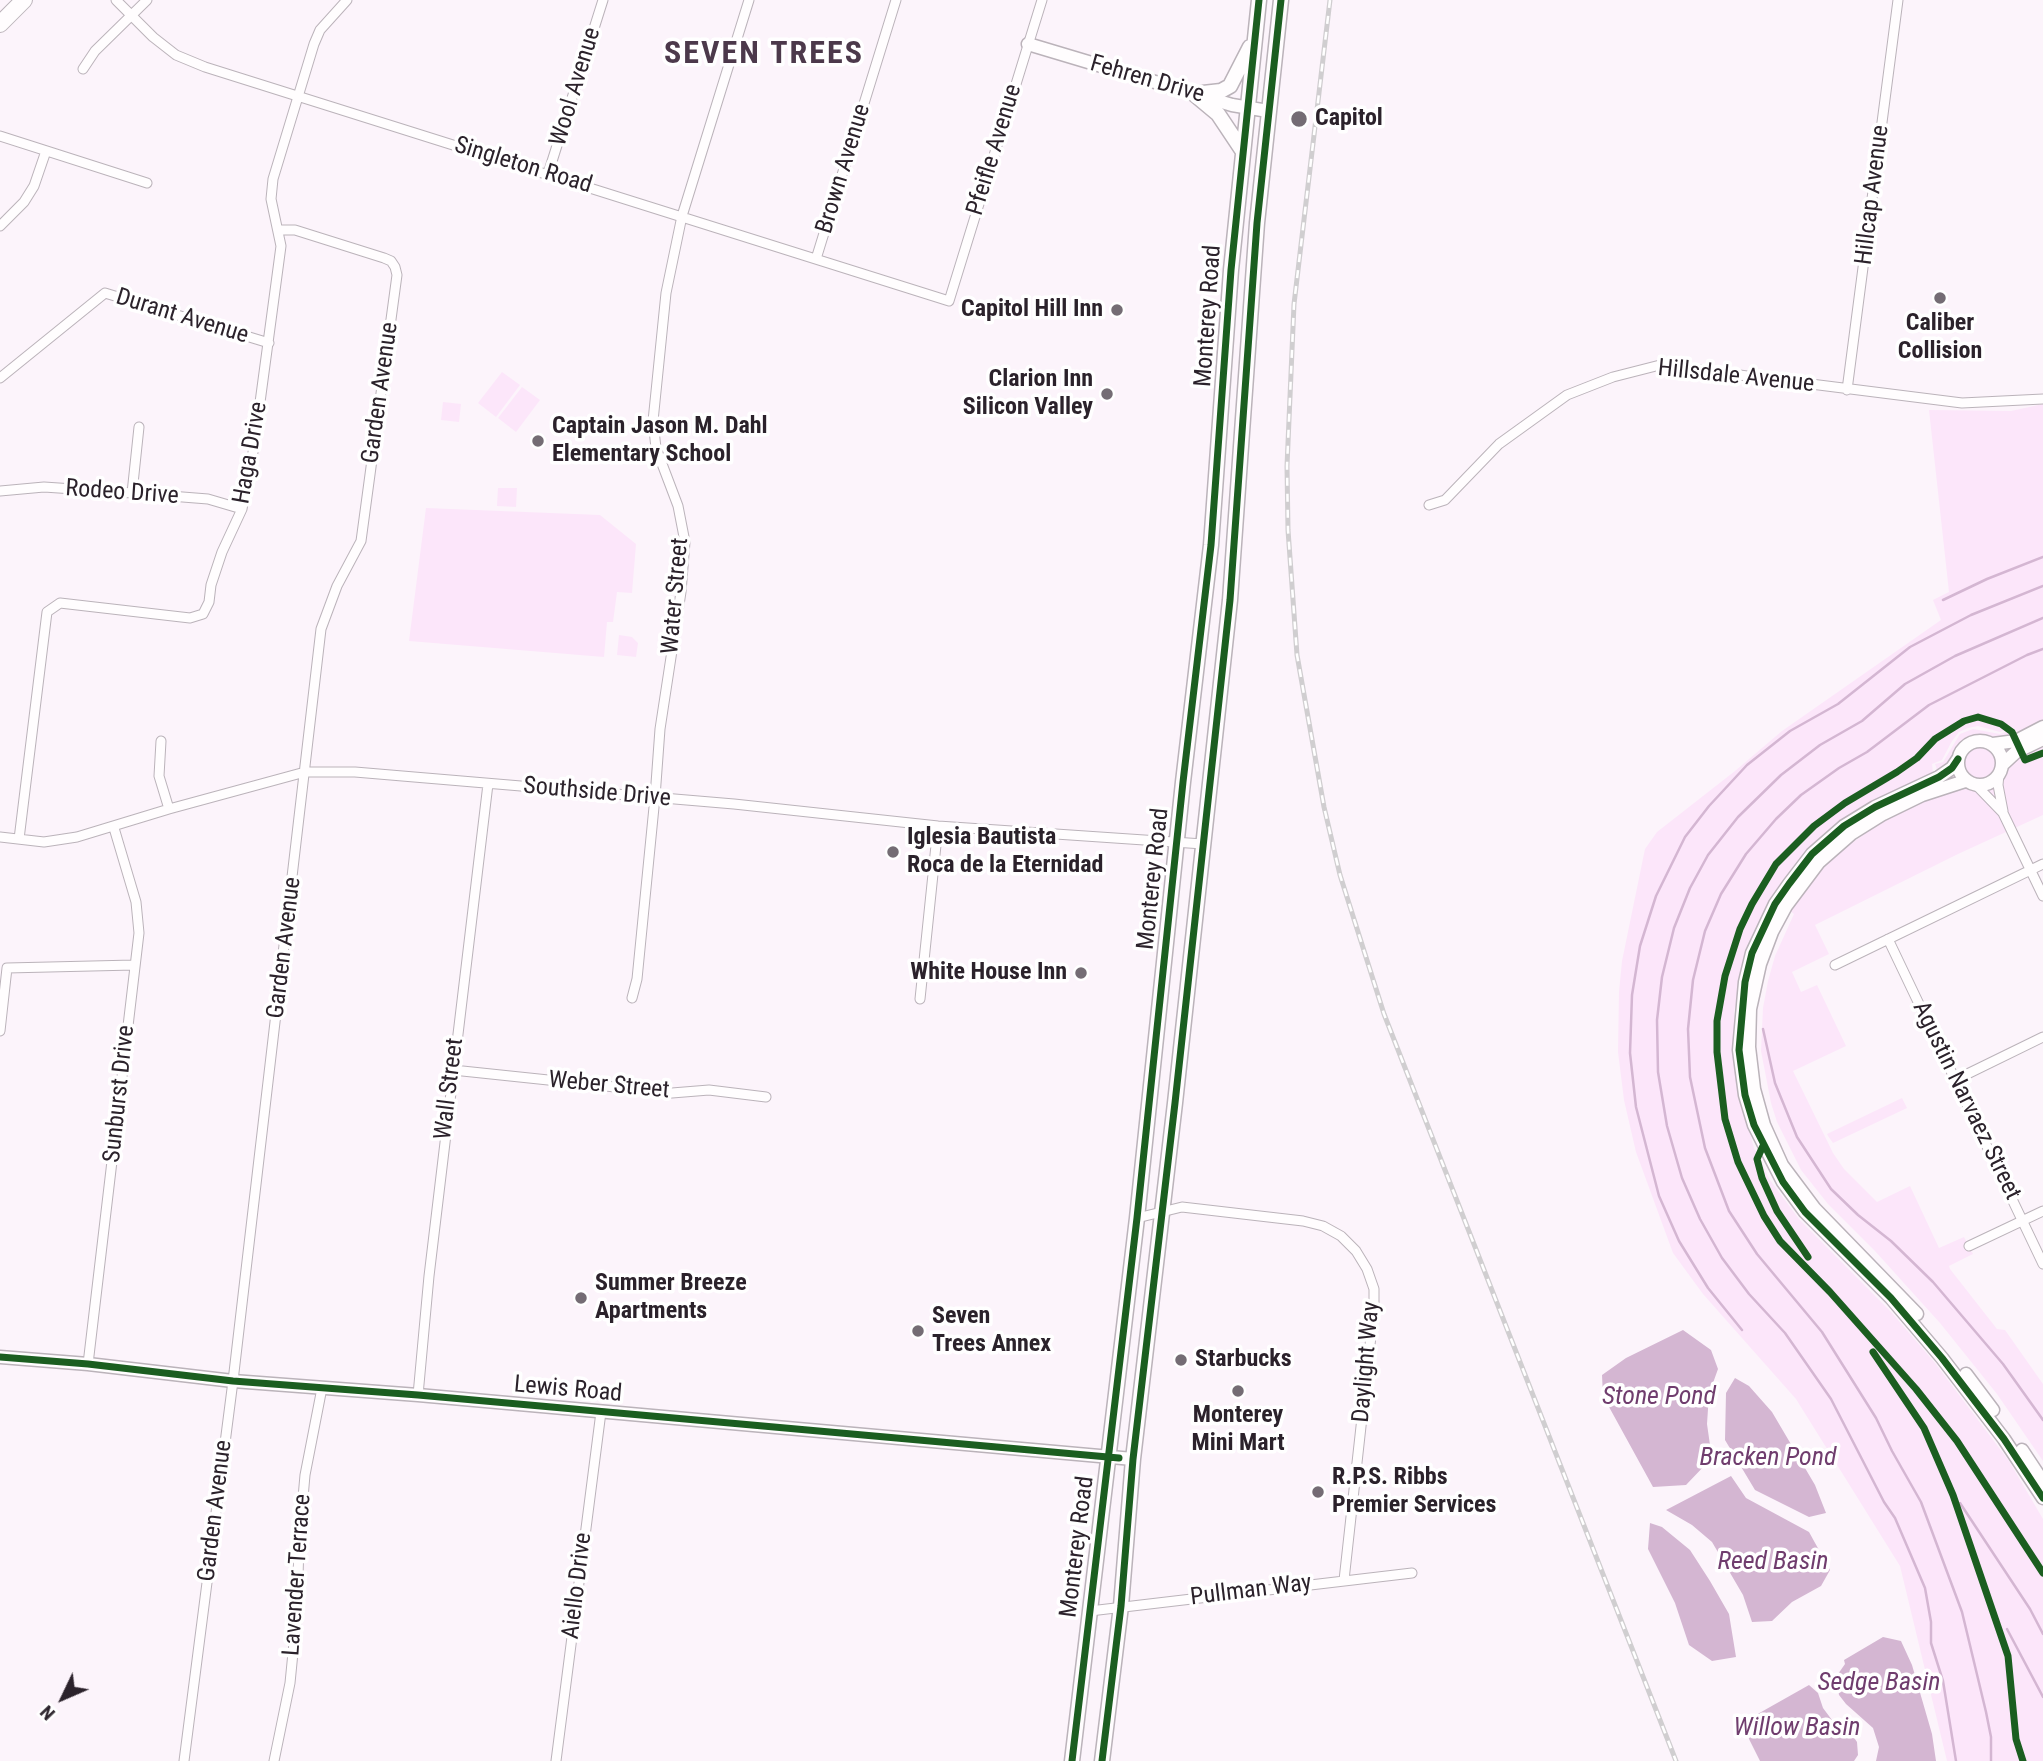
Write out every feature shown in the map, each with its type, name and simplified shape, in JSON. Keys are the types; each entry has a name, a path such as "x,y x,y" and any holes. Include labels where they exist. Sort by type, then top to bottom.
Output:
{"highway":[{"path":"0,24 24,0"}],"main road":[{"name":"Monterey Road","path":"1072,1761 1137,1217 1214,503 1242,150 1259,0"},
{"name":"Monterey Road","path":"1102,1761 1121,1606 1133,1459 1230,600 1257,223 1281,0"},
{"path":"1194,94 1221,91 1230,86 1254,40"},
{"path":"1194,94 1218,114 1242,150"},
{"path":"1214,503 1237,504"}],"street":[{"name":"Singleton Road","path":"116,0 153,37 176,54 205,68 949,301"},
{"path":"83,69 94,51 147,0"},
{"name":"Haga Drive","path":"19,839 47,612 60,603 190,618 203,614 209,602 222,552 242,509 254,447 281,247 271,199 273,178 320,30 347,0"},
{"name":"Wool Avenue","path":"548,174 603,0"},
{"name":"Water Street","path":"632,998 637,979 660,729 681,592 685,542 678,506 656,448 653,410 666,293 682,216 749,0"},
{"name":"Brown Avenue","path":"816,259 896,0"},
{"name":"Pfeifle Avenue","path":"949,301 1042,0"},
{"name":"Hillcap Avenue","path":"1847,390 1898,0"},
{"name":"Fehren Drive","path":"1028,44 1194,94 1268,111"},
{"path":"0,136 148,183"},
{"path":"0,226 14,214 34,186 46,151"},
{"name":"Garden Avenue","path":"184,1761 233,1381 321,629 337,586 361,541 397,275 391,261 384,258 295,230 279,230"},
{"name":"Durant Avenue","path":"0,378 104,293 269,343"},
{"name":"Hillsdale Avenue","path":"1429,505 1445,500 1499,444 1567,396 1613,377 1660,365 1962,403 2043,398"},
{"path":"132,493 139,427"},
{"name":"Rodeo Drive","path":"0,491 44,488 132,493 208,499 242,509"},
{"path":"1993,744 2016,741 2043,727"},
{"path":"2043,738 2016,752 1990,782 1971,783 1922,795 1867,823 1832,849 1799,887 1779,916 1760,964 1750,1009 1750,1062 1754,1089 1764,1125 1782,1165 1815,1209 1900,1296 1948,1351 2001,1420 2043,1482"},
{"path":"2003,813 2000,754 1993,744 1984,740 1972,741 1962,748 1952,768 1844,826 1812,854 1775,904 1752,953 1745,982 1739,1050 1745,1096 1754,1125 1783,1182 1805,1212 1873,1279 1935,1349 2004,1438 2043,1498"},
{"path":"162,741 159,776 169,809"},
{"path":"1958,759 1958,770 2003,813 2043,897"},
{"name":"Southside Drive","path":"0,837 44,842 77,837 305,772 355,772 655,797 938,826 1203,844"},
{"name":"Wall Street","path":"418,1395 421,1345 488,783"},
{"path":"920,999 938,826"},
{"name":"Sunburst Drive","path":"88,1364 139,933 136,902 114,828"},
{"path":"1835,965 2043,864"},
{"name":"Agustin Narvaez Street","path":"1888,939 2043,1264"},
{"path":"0,1031 7,968 134,965"},
{"path":"1955,1080 2043,1037"},
{"name":"Weber Street","path":"453,1070 672,1093 709,1090 766,1097"},
{"name":"Daylight Way","path":"1137,1217 1182,1207 1303,1221 1323,1226 1341,1237 1356,1251 1367,1269 1374,1289 1374,1309 1344,1580"},
{"path":"1969,1245 2043,1211"},
{"name":"Lewis Road","path":"0,1357 233,1381 1133,1459"},
{"name":"Lavender Terrace","path":"274,1761 290,1683 305,1475 322,1388"},
{"name":"Aiello Drive","path":"556,1761 601,1412"},
{"name":"Pullman Way","path":"1090,1611 1412,1573"}],"shaded area":[{"path":"502,372 520,385 496,417 478,403"},
{"path":"522,387 540,400 516,432 498,418"},
{"path":"443,402 461,404 459,422 441,420"},
{"path":"2043,404 2043,720 2018,733 2012,727 2000,732 1978,726 1959,732 1942,760 1932,764 1933,773 1858,811 1740,981 1734,1012 1734,1052 1740,1097 1754,1148 1770,1180 1799,1219 1892,1313 1935,1363 2009,1461 2043,1519 2043,1761 1947,1761 1900,1566 1796,1399 1703,1294 1673,1253 1636,1152 1624,1100 1618,1052 1619,992 1622,961 1645,849 1657,832 1782,731 1941,620 1933,600 1949,592 1929,410 2011,411"},
{"path":"498,488 517,488 516,507 497,506"},
{"path":"426,508 600,515 636,544 632,593 617,592 613,622 607,622 604,657 409,641"},
{"path":"619,635 632,637 638,643 636,657 617,655"},
{"path":"1973,729 2000,734 2010,730 2014,735 2043,739 2043,815 1815,925 1829,954 1792,972 1801,992 1817,985 1846,1046 1793,1071 1833,1153 1844,1169 1877,1202 1910,1186 1939,1248 1964,1237 1973,1254 1949,1266 1950,1269 1997,1329 2005,1330 2043,1384 2043,1461 1997,1394 1940,1323 1828,1204 1801,1170 1777,1122 1761,1051 1763,1008 1768,981 1775,956 1794,914 1790,911 1821,869 1841,851 1884,820 1944,790 1935,764 1943,762 1960,734"},
{"path":"1902,1098 1907,1108 1833,1143 1827,1134"}],"water":[{"name":"Stone Pond","path":"1683,1330 1711,1350 1718,1369 1709,1394 1707,1424 1710,1445 1707,1463 1686,1485 1653,1487 1603,1396 1602,1375 1626,1358"},
{"name":"Bracken Pond","path":"1735,1378 1749,1386 1772,1412 1815,1485 1826,1513 1809,1517 1755,1490 1725,1440 1726,1393"},
{"name":"Reed Basin","path":"1731,1476 1746,1498 1809,1532 1830,1570 1821,1586 1792,1602 1772,1621 1752,1622 1743,1595 1712,1542 1692,1525 1666,1510"},
{"path":"1650,1523 1662,1527 1690,1550 1710,1581 1729,1614 1736,1657 1712,1661 1689,1645 1675,1603 1648,1549"},
{"name":"Sedge Basin","path":"1883,1637 1901,1641 1912,1665 1932,1734 1936,1761 1876,1761 1879,1747 1873,1728 1839,1695 1838,1674 1845,1664 1844,1660"},
{"name":"Willow Basin","path":"1809,1685 1818,1693 1823,1708 1832,1720 1850,1732 1857,1742 1858,1755 1854,1761 1760,1761 1749,1739 1747,1720"}],"waterway":[{"path":"1943,600 2043,557"},
{"path":"1742,1330 1708,1288 1679,1241 1659,1196 1636,1107 1630,1053 1632,995 1640,946 1656,896 1685,837 1747,765 1790,731 1838,704 1910,647 1971,615 2043,586"},
{"path":"1956,1761 1943,1681 1931,1643 1931,1622 1925,1588 1895,1518 1884,1502 1831,1399 1785,1333 1749,1294 1722,1258 1700,1219 1682,1178 1667,1126 1658,1072 1657,1020 1662,977 1674,928 1690,888 1708,855 1738,817 1781,775 1820,745 1862,721 1905,684 1955,656 2043,618"},
{"path":"1991,1761 1991,1737 1962,1612 1921,1502 1876,1418 1822,1332 1757,1254 1729,1211 1705,1148 1690,1077 1688,1029 1693,980 1705,931 1721,894 1746,854 1776,819 1801,795 1867,752 1929,705 2043,649"},
{"path":"1763,1029 1775,1083 1797,1137 1831,1189 1933,1282 2003,1364 2043,1420"},
{"path":"1960,1503 2030,1609 2043,1634"},
{"path":"2007,1629 2043,1697"}],"railway":[{"path":"1330,0 1294,304 1287,466 1288,530 1297,655 1324,807 1340,875 1384,1014 1676,1761"}],"cycle path":[{"path":"1072,1761 1137,1218 1211,545 1231,270 1259,0"},
{"path":"1102,1761 1121,1606 1133,1459 1230,600 1257,223 1281,0"},
{"path":"2043,753 2025,760 2012,732 2001,724 1978,717 1964,721 1935,739 1917,758 1845,803 1814,826 1776,864 1752,904 1740,929 1725,976 1717,1021 1717,1052 1725,1119 1738,1162 1764,1216 1780,1241 1830,1292 1916,1389 1957,1441 2043,1573"},
{"path":"1958,759 1952,768 1939,777 1875,807 1844,826 1812,854 1789,884 1775,904 1752,953 1745,982 1739,1050 1745,1095 1754,1125 1783,1182 1805,1212 1891,1298 1942,1358 2004,1439 2043,1498"},
{"path":"1763,1146 1757,1159 1762,1178 1777,1211 1808,1257"},
{"path":"1873,1352 1924,1428 1953,1495 2008,1656 2016,1739 2023,1761"},
{"path":"0,1357 233,1381 1119,1458"}],"place":[{"name":"Capitol","path":"1299,119"},
{"name":"Caliber Collision","path":"1940,298"},
{"name":"Capitol Hill Inn","path":"1117,310"},
{"name":"Clarion Inn Silicon Valley","path":"1107,394"},
{"name":"Captain Jason M. Dahl Elementary School","path":"538,441"},
{"name":"Iglesia Bautista Roca de la Eternidad","path":"893,852"},
{"name":"White House Inn","path":"1081,973"},
{"name":"Summer Breeze Apartments","path":"581,1298"},
{"name":"Seven Trees Annex","path":"918,1331"},
{"name":"Starbucks","path":"1181,1360"},
{"name":"Monterey Mini Mart","path":"1238,1391"},
{"name":"R.P.S. Ribbs Premier Services","path":"1318,1492"}],"district":[{"name":"SEVEN TREES","path":"764,55"}]}
